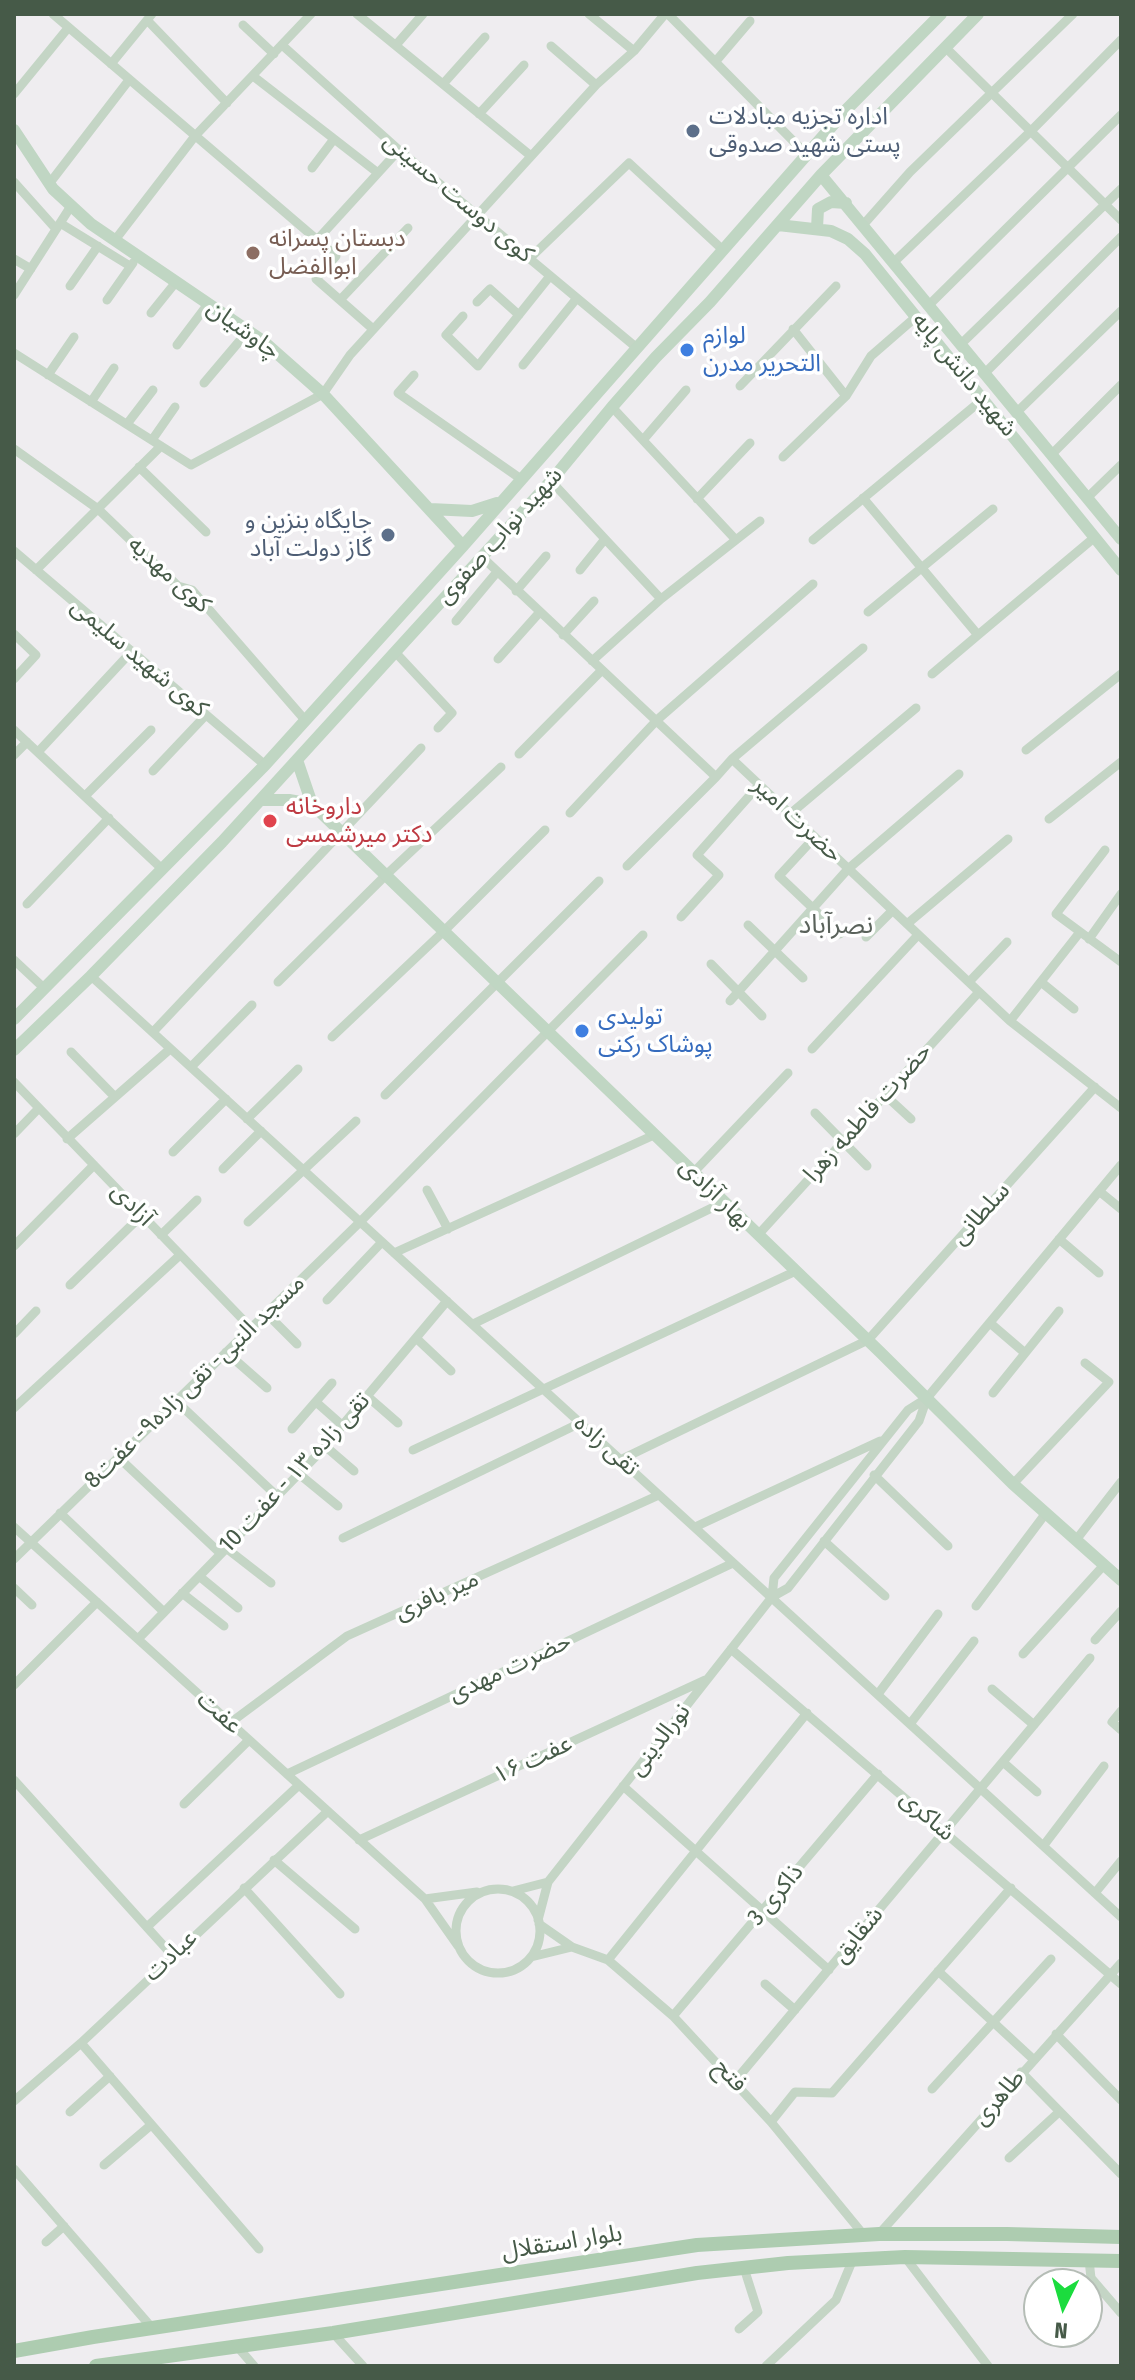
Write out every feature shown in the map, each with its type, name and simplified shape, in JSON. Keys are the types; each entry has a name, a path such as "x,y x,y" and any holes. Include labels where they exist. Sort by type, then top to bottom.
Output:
{"main road":[{"name":"شهید نواب صفوی","path":"14,1019 265,765 463,546 846,110 941,14"},
{"name":"شهید نواب صفوی","path":"14,1050 91,976 261,800 551,481 612,407 700,313 821,175 978,14"},
{"name":"چاوشیان","path":"14,130 49,184 71,206 115,240 134,262 176,282 263,341 323,394 463,546"},
{"name":"شهید دانش پایه","path":"821,175 1121,539"},
{"path":"817,228 818,209 831,202 846,203"},
{"name":"شهید دانش پایه","path":"778,225 817,228 842,236 865,254 1121,570"},
{"path":"682,297 700,313"},
{"path":"430,509 472,511 490,507 505,497"},
{"name":"بهار آزادی","path":"297,760 312,804 868,1340 1013,1484 1121,1580"},
{"path":"261,800 312,804"},
{"name":"بلوار استقلال","path":"14,2351 682,2247 871,2234 1121,2237"},
{"path":"1006,2258 1007,2234"},
{"path":"96,2366 333,2333 682,2275 744,2268 853,2258 905,2257 1121,2261"}],"street":[{"path":"53,14 336,256 316,279 373,329"},
{"path":"115,240 195,136 311,14"},
{"path":"357,14 531,156"},
{"path":"396,45 423,14"},
{"path":"589,14 634,51"},
{"path":"14,353 191,465 323,394 350,355 476,215 596,85 634,51 667,14 807,155"},
{"path":"864,224 910,172 1073,14"},
{"path":"111,64 150,17 227,103"},
{"path":"716,61 750,21"},
{"path":"243,25 274,54"},
{"path":"14,94 68,28"},
{"path":"443,84 485,37"},
{"path":"894,262 1121,40"},
{"name":"کوی دوست حسینی","path":"282,45 399,150 637,348"},
{"path":"551,46 596,85"},
{"path":"946,48 1121,220"},
{"path":"479,114 524,65"},
{"path":"253,76 378,173"},
{"path":"49,184 129,80"},
{"path":"929,305 1121,115"},
{"path":"312,168 334,139"},
{"path":"317,240 399,150"},
{"path":"529,259 629,163 723,250"},
{"path":"14,182 58,226 134,262 107,300"},
{"path":"961,344 1121,189"},
{"path":"14,295 71,206"},
{"path":"340,300 408,228"},
{"path":"985,373 1121,237"},
{"path":"70,286 98,246"},
{"path":"14,259 31,269"},
{"path":"463,316 446,335 478,366 550,276"},
{"path":"151,313 176,282"},
{"path":"740,386 836,286"},
{"path":"477,302 490,289 519,315"},
{"path":"523,365 577,298"},
{"path":"177,345 208,304"},
{"path":"1017,412 1121,311"},
{"path":"783,457 846,396 871,356 917,316"},
{"path":"793,329 846,396"},
{"path":"204,383 248,331"},
{"path":"48,375 74,337"},
{"path":"91,402 114,368"},
{"path":"414,375 398,393 521,479"},
{"path":"1051,455 1121,385"},
{"path":"127,424 153,390"},
{"path":"643,440 686,390"},
{"path":"813,540 983,399"},
{"path":"36,570 139,467 175,407"},
{"path":"612,407 736,540"},
{"path":"697,499 750,443"},
{"name":"کوی مهدیه","path":"14,449 98,509 178,586 192,590 305,720"},
{"path":"1087,498 1121,465"},
{"path":"139,467 206,532"},
{"path":"551,481 661,599"},
{"path":"863,498 978,635"},
{"path":"868,612 993,509"},
{"path":"592,661 661,599 760,521"},
{"path":"932,674 1095,537"},
{"path":"580,570 605,539"},
{"name":"کوی شهید سلیمی","path":"14,551 265,765"},
{"name":"حضرت امیر","path":"481,556 716,777 732,759 1010,1021 1121,1108"},
{"path":"516,591 546,556"},
{"path":"456,621 497,572"},
{"path":"570,813 657,720 813,584"},
{"path":"563,635 594,601"},
{"path":"498,659 539,613"},
{"path":"14,634 36,655 14,679"},
{"path":"732,759 863,648"},
{"path":"38,752 132,651"},
{"path":"396,653 452,713 438,728"},
{"path":"519,754 602,670"},
{"path":"1026,750 1121,674"},
{"path":"790,814 916,708"},
{"path":"153,771 206,715"},
{"path":"14,730 161,868"},
{"path":"85,796 151,730"},
{"path":"14,755 27,742"},
{"path":"153,1032 421,748"},
{"path":"1049,819 1121,762"},
{"path":"278,982 501,767"},
{"path":"730,1001 848,869 959,774"},
{"path":"627,866 716,777"},
{"path":"681,917 719,875 697,855 759,785"},
{"path":"27,904 109,818"},
{"path":"332,1037 545,830"},
{"path":"815,837 779,876 840,934"},
{"path":"907,924 1008,839"},
{"path":"1105,850 1056,914 1121,962"},
{"path":"385,1095 599,881"},
{"path":"1089,939 1121,894"},
{"path":"866,937 892,911"},
{"path":"748,925 803,978"},
{"path":"1010,1021 1080,932"},
{"name":"مسجد النبی- تقی زاده۹- عفت8","path":"14,1559 360,1222 643,935"},
{"path":"812,1049 918,935"},
{"path":"969,982 1007,942"},
{"path":"14,960 45,989"},
{"path":"711,964 762,1016"},
{"name":"تقی زاده","path":"91,976 1121,1917"},
{"path":"1041,982 1074,1009"},
{"name":"حضرت فاطمه زهرا","path":"758,1235 979,992"},
{"path":"191,1067 252,1005"},
{"path":"67,1139 170,1049"},
{"path":"71,1052 114,1096"},
{"path":"247,1119 298,1069"},
{"path":"693,1173 788,1073"},
{"name":"آزادی","path":"14,1082 251,1328"},
{"name":"سلطانی","path":"868,1340 1095,1087"},
{"path":"885,1095 911,1119"},
{"path":"173,1152 226,1099"},
{"path":"14,1134 39,1108"},
{"path":"815,1113 867,1166"},
{"path":"248,1222 305,1172 356,1121"},
{"path":"223,1169 261,1131"},
{"path":"394,1253 654,1135"},
{"path":"14,1246 94,1165"},
{"name":"نورالدینی","path":"772,1597 774,1578 883,1440 908,1410 927,1398 1121,1165"},
{"path":"427,1190 448,1229"},
{"path":"1099,1191 1121,1209"},
{"path":"161,1235 197,1200"},
{"path":"473,1324 724,1202"},
{"path":"70,1285 142,1215"},
{"path":"1059,1239 1099,1273"},
{"path":"327,1300 382,1242"},
{"path":"14,1408 180,1255"},
{"path":"413,1450 796,1271"},
{"name":"تقی زاده ۱۳ - عفت 10","path":"138,1639 325,1446 447,1301"},
{"path":"14,1334 36,1311"},
{"path":"993,1393 1059,1311"},
{"path":"266,1313 297,1344"},
{"path":"990,1323 1025,1353"},
{"path":"416,1338 451,1371"},
{"path":"620,1460 868,1340"},
{"path":"226,1352 267,1388"},
{"path":"1013,1484 1109,1382 1085,1363"},
{"path":"292,1429 332,1383"},
{"path":"367,1396 398,1423"},
{"name":"نورالدینی","path":"539,1922 548,1882 772,1597 788,1588 919,1421 927,1398"},
{"path":"176,1401 277,1496"},
{"path":"316,1402 342,1425"},
{"path":"343,1538 580,1423"},
{"path":"695,1527 883,1440"},
{"path":"325,1446 354,1471"},
{"path":"118,1457 223,1551 271,1583"},
{"path":"299,1474 338,1506"},
{"path":"874,1475 948,1546"},
{"path":"1076,1540 1121,1482"},
{"name":"میر بافری","path":"230,1723 347,1636 659,1495"},
{"path":"60,1513 164,1612"},
{"path":"976,1606 1046,1513"},
{"name":"عفت","path":"14,1527 425,1899 458,1946"},
{"path":"824,1541 885,1596"},
{"name":"حضرت مهدی","path":"287,1774 733,1563"},
{"path":"1023,1654 1104,1565"},
{"path":"199,1576 238,1608"},
{"path":"14,1588 32,1605"},
{"path":"182,1593 224,1626"},
{"path":"14,1685 97,1602"},
{"path":"1095,1640 1121,1611"},
{"path":"878,1694 938,1614"},
{"path":"910,1724 974,1641"},
{"name":"شاکری","path":"731,1649 1121,1984"},
{"name":"شقایق","path":"735,2081 1090,1658"},
{"name":"عفت ۱۶","path":"359,1840 708,1679"},
{"path":"992,1689 1034,1725"},
{"path":"1121,1711 1112,1722 1121,1730"},
{"path":"608,1960 807,1713"},
{"path":"184,1804 249,1740"},
{"path":"1003,1762 1037,1792"},
{"path":"1044,1845 1104,1766"},
{"name":"ذاکری 3","path":"673,2016 878,1774"},
{"path":"14,1780 172,1955"},
{"path":"147,1927 299,1785"},
{"path":"623,1786 829,1970"},
{"name":"عبادت","path":"14,2101 81,2043 328,1811"},
{"path":"274,1860 355,1929"},
{"path":"1095,1893 1121,1861"},
{"path":"425,1899 487,1890 513,1891 548,1882"},
{"path":"244,1888 340,1994"},
{"path":"771,2122 795,2092 832,2093 1011,1888"},
{"path":"487,1890 473,1896 460,1912 456,1925 458,1946 468,1961 491,1972 509,1971 531,1957 572,1947"},
{"path":"513,1891 530,1903 539,1922 538,1942 531,1957"},
{"name":"فتح","path":"539,1922 572,1947 608,1960 673,2016 871,2234"},
{"path":"932,2089 1051,1959"},
{"name":"طاهری","path":"871,2234 1121,1963"},
{"path":"938,1971 1033,2059"},
{"path":"765,1984 795,2010"},
{"path":"1056,2034 1121,2100"},
{"path":"81,2043 259,2249"},
{"path":"1021,2072 1121,2174"},
{"path":"70,2112 110,2076"},
{"path":"1009,2158 1059,2112"},
{"path":"104,2165 151,2125"},
{"path":"14,2169 153,2329"},
{"path":"46,2242 64,2226"},
{"path":"905,2257 988,2366"},
{"path":"766,2366 836,2300 853,2258"},
{"path":"1089,2260 1091,2278 1121,2313"},
{"path":"739,2329 758,2312 744,2268"},
{"path":"333,2333 363,2366"},
{"path":"236,2345 254,2366"}],"place":[{"name":"اداره تجزیه مبادلات پستی شهید صدوقی","path":"693,131"},
{"name":"دبستان پسرانه ابوالفضل","path":"253,253"},
{"name":"لوازم التحریر مدرن","path":"687,350"},
{"name":"جایگاه بنزین و گاز دولت آباد","path":"388,535"},
{"name":"داروخانه دکتر میرشمسی","path":"270,821"},
{"name":"تولیدی پوشاک رکنی","path":"582,1031"}],"district":[{"name":"نصرآباد","path":"836,926"}]}
